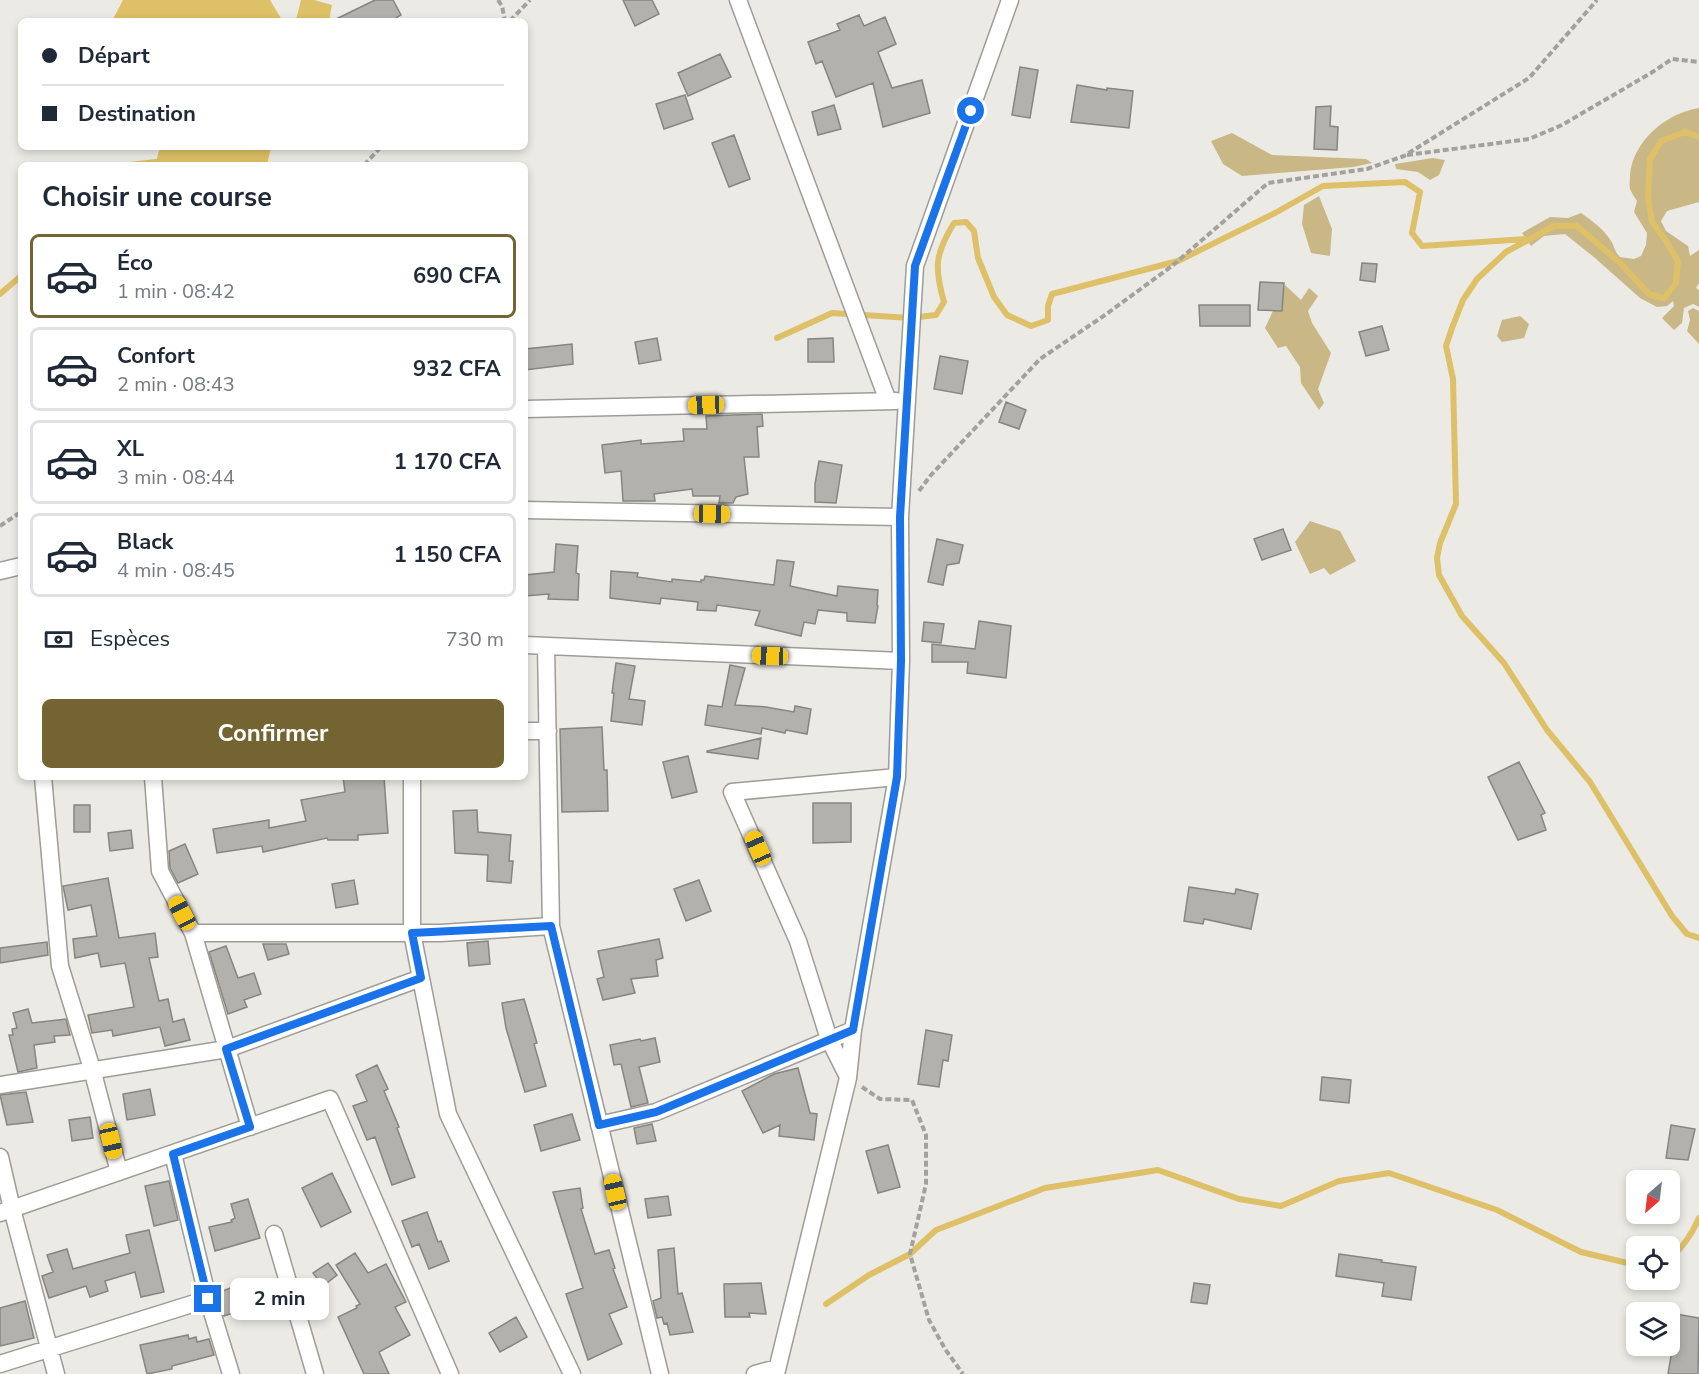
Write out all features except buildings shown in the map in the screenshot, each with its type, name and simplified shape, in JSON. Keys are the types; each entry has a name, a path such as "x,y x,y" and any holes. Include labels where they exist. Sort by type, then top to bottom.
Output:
{"street":[{"path":"738,0 888,401"},
{"path":"755,1374 776,1371 848,1078 853,1030 897,777 901,661 900,517 915,266 1010,0"},
{"path":"528,409 906,400"},
{"path":"528,510 900,517"},
{"path":"0,571 18,567"},
{"path":"528,645 901,661"},
{"path":"546,646 551,926 660,1374"},
{"path":"528,731 548,731"},
{"path":"848,1078 829,1039 798,941 732,792 897,777"},
{"path":"43,780 60,966 92,1070 118,1172"},
{"path":"153,780 160,871 193,933 250,1127"},
{"path":"412,780 412,933 448,1114 572,1374"},
{"path":"193,933 412,933 551,926"},
{"path":"0,1085 226,1049 421,978"},
{"path":"599,1125 656,1112 853,1030"},
{"path":"6,1211 330,1099 450,1374"},
{"path":"173,1154 208,1299 231,1374"},
{"path":"0,1157 6,1211 51,1350 56,1374"},
{"path":"274,1234 315,1374"},
{"path":"0,1364 51,1350 208,1299"}],"path":[{"path":"498,0 504,18"},
{"path":"513,18 530,0"},
{"path":"1404,156 1529,78 1597,0"},
{"path":"919,492 931,475 1040,359 1172,266 1268,183 1367,169 1404,156 1529,139 1562,125 1672,59 1699,62"},
{"path":"367,162 378,150"},
{"path":"0,526 18,514"},
{"path":"848,1078 880,1099 912,1101 927,1135 926,1184 910,1254 929,1320 945,1349 963,1374"}],"shaded area":[{"path":"123,0 270,0 281,18 114,18"},
{"path":"301,0 314,0 332,5 330,18 296,18"},
{"path":"1699,108 1699,202 1667,211 1661,221 1666,231 1688,246 1690,256 1699,250 1699,283 1696,288 1699,290 1699,307 1693,304 1684,308 1682,323 1674,330 1662,318 1674,306 1673,301 1667,306 1657,307 1640,298 1565,234 1544,236 1531,246 1522,233 1550,217 1568,218 1581,213 1605,233 1620,257 1634,259 1641,256 1646,245 1647,233 1634,212 1637,201 1630,189 1632,163 1644,140 1663,122"},
{"path":"1232,133 1272,155 1366,159 1372,163 1353,167 1242,176 1223,164 1211,141"},
{"path":"159,150 270,150 268,162 156,162"},
{"path":"1433,158 1445,160 1439,175 1430,180 1418,172 1396,169 1395,164"},
{"path":"1319,196 1332,229 1330,256 1311,253 1302,224 1304,205"},
{"path":"1285,285 1301,300 1309,288 1318,296 1308,311 1312,323 1331,353 1318,389 1324,403 1319,410 1301,383 1300,367 1286,346 1278,348 1265,328"},
{"path":"1693,308 1699,311 1699,344 1687,331 1690,320 1688,311"},
{"path":"1520,316 1529,324 1524,338 1502,342 1497,336 1502,320"},
{"path":"1310,521 1340,531 1356,561 1330,575 1324,568 1310,574 1295,542"}],"waterway":[{"path":"1699,137 1685,132 1661,141 1650,159 1648,198 1652,222 1678,261 1676,283 1664,298 1650,295 1619,262 1577,226 1554,226 1506,252 1477,279 1463,300 1446,346 1453,379 1456,504 1440,543 1437,558 1439,575 1462,616 1504,663 1547,730 1590,782 1672,916 1687,934 1699,938"},
{"path":"777,338 832,313 910,318 936,315 944,302 938,261 943,243 954,223 966,222 974,231 978,258 994,297 1007,315 1031,326 1048,320 1048,306 1052,294 1178,261 1275,213 1323,186 1405,182 1420,192 1412,233 1422,246 1526,239"},
{"path":"0,294 18,279"},
{"path":"826,1304 869,1275 910,1254 936,1230 1045,1188 1158,1170 1239,1199 1281,1206 1339,1181 1389,1173 1497,1210 1581,1252 1626,1263"},
{"path":"1680,1249 1699,1218"}],"route":[{"path":"208,1299 173,1154 250,1127 226,1049 421,978 412,933 551,926 599,1125 656,1112 853,1030 897,777 901,661 900,517 910,318 915,266 971,111"}]}
